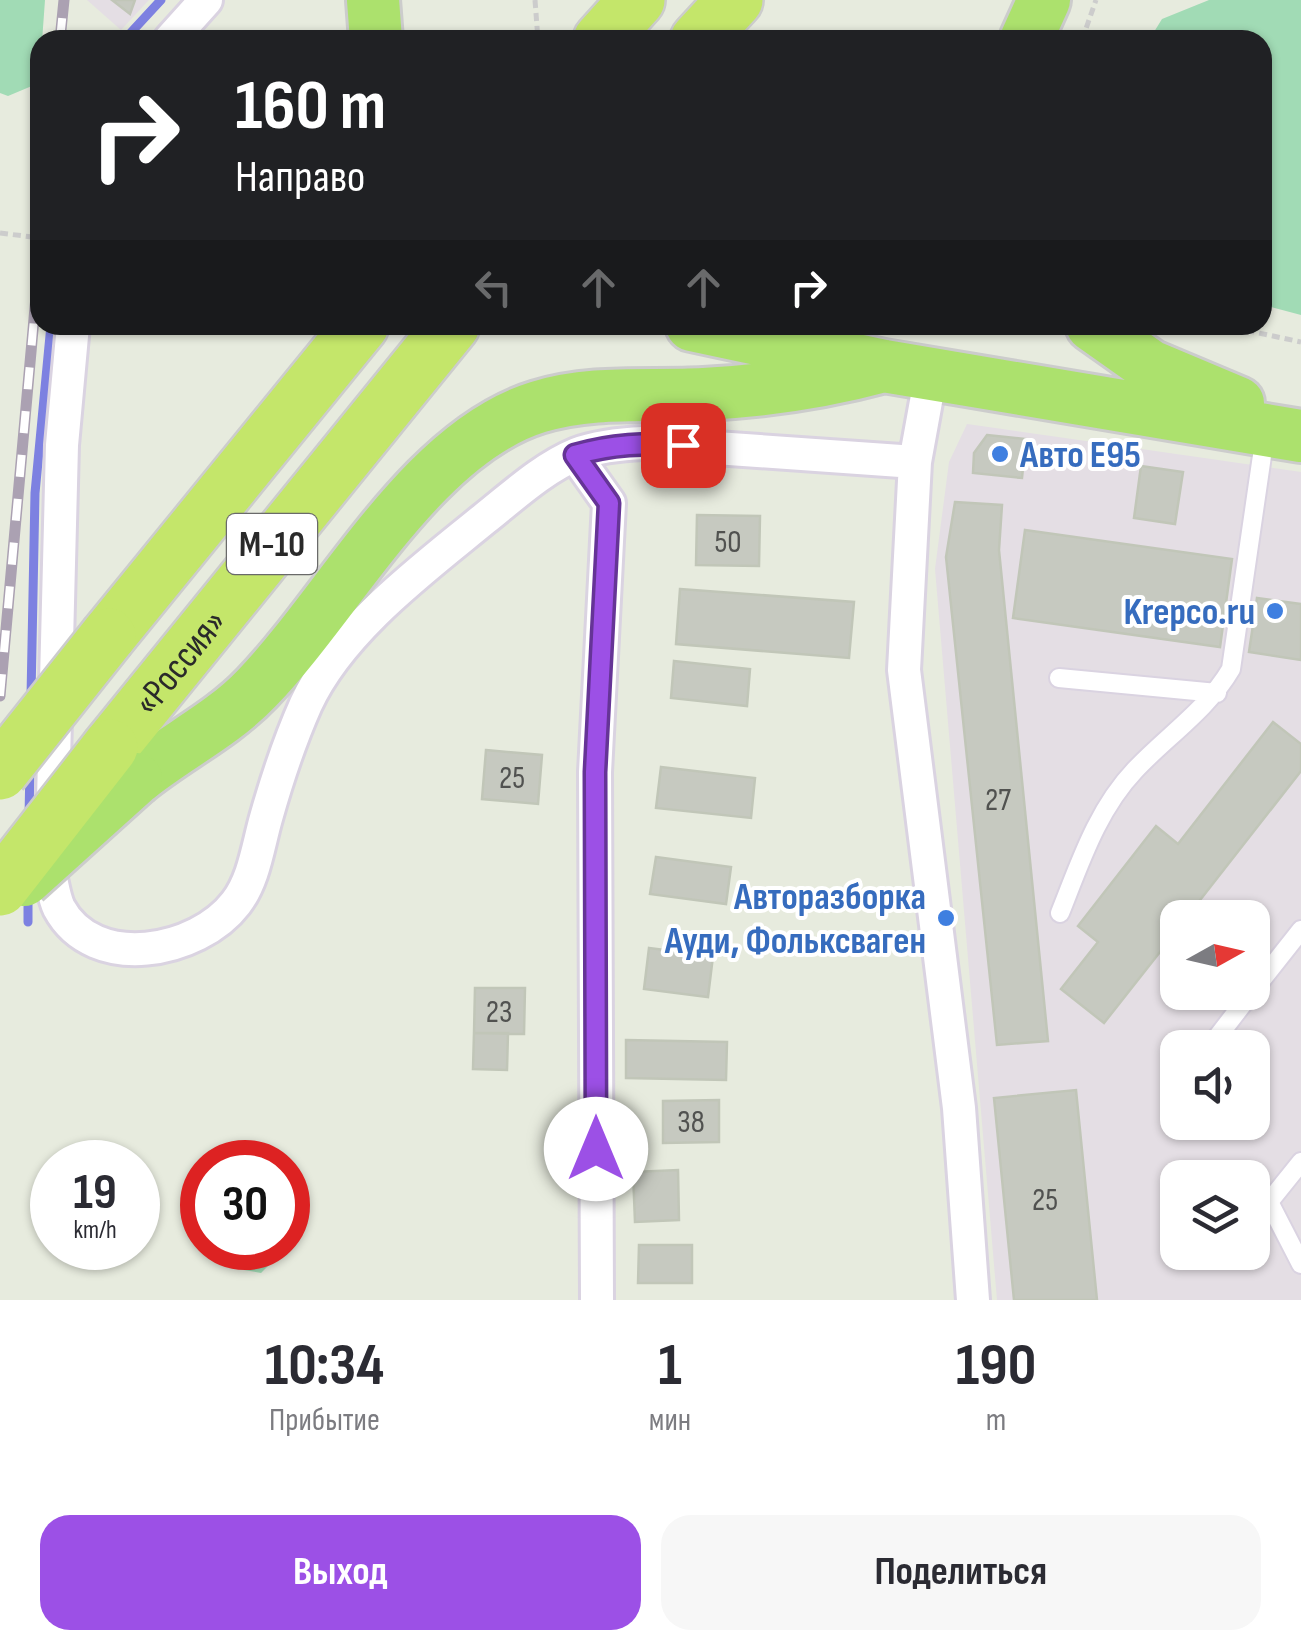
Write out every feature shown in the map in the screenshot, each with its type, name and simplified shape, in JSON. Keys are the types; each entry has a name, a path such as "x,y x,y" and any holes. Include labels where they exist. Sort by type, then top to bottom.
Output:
{"highway":[{"path":"611,30 637,0"},
{"path":"707,30 735,0"},
{"name":"«Россия»","path":"0,772 353,335"},
{"name":"«Россия»","path":"0,888 123,763 444,335"}],"main road":[{"path":"373,0 375,30"},
{"path":"1030,30 1044,0"},
{"path":"740,335 908,370 1289,430"},
{"path":"1106,335 1150,366 1289,430"},
{"path":"0,900 123,763 169,752 209,729 254,691 432,478 469,441 490,428 541,406 584,398 743,392 908,370"}],"street":[{"path":"179,30 206,0"},
{"path":"72,335 62,445 51,879 58,906 72,925 88,937 129,948 171,946 206,931 236,904 255,861 289,747 307,701 327,668 364,625 442,554 539,476 575,455 644,442 915,462"},
{"path":"908,370 915,462 904,670 959,1108 973,1300"},
{"path":"575,455 609,503 595,772 597,1300"}],"lane":[{"path":"1060,913 1096,826 1132,772 1216,693 1230,669 1289,430"},
{"path":"1059,678 1216,693"},
{"path":"1270,969 1301,930"},
{"path":"1223,1030 1238,1010"},
{"path":"1301,1162 1269,1202 1301,1264"}],"path":[{"path":"535,0 537,30"},
{"path":"1086,30 1096,0"},
{"path":"0,233 30,237"},
{"path":"1268,335 1301,342"}],"shaded area":[{"path":"87,0 149,0 121,30"},
{"path":"967,424 1301,472 1301,1300 997,1300 935,569 949,462"}],"green space":[{"path":"0,0 45,0 43,30 30,30 30,87 8,96 0,93"},
{"path":"1209,0 1301,0 1301,315 1272,307 1272,30 1155,30 1162,19"}],"building":[{"path":"112,0 135,0 130,14"},
{"path":"987,435 1026,439 1022,478 973,473 974,453"},
{"path":"1141,466 1183,472 1175,524 1134,518"},
{"path":"955,502 1002,505 999,550 1048,1041 997,1045 946,557"},
{"path":"697,515 760,516 759,566 696,565"},
{"path":"1025,530 1232,559 1220,647 1013,618"},
{"path":"680,589 854,602 849,658 676,644"},
{"path":"1257,598 1301,604 1301,660 1249,652"},
{"path":"674,661 750,669 747,706 671,698"},
{"path":"1273,722 1301,744 1301,771 1200,900 1160,900 1160,952 1104,1023 1061,989 1098,942 1078,926 1156,826 1178,844"},
{"path":"486,750 542,755 538,804 482,799"},
{"path":"661,767 755,778 751,818 656,808"},
{"path":"656,857 731,867 726,904 650,894"},
{"path":"649,948 713,956 708,997 644,989"},
{"path":"475,988 525,988 524,1034 474,1033"},
{"path":"474,1033 508,1033 507,1070 473,1069"},
{"path":"626,1040 727,1042 726,1080 626,1078"},
{"path":"1076,1090 1097,1300 1014,1300 994,1098"},
{"path":"719,1100 719,1142 663,1143 663,1101"},
{"path":"678,1170 679,1220 635,1222 633,1172"},
{"path":"639,1245 692,1245 692,1283 638,1283"}],"waterway":[{"path":"133,30 161,0"},
{"path":"31,696 35,493 50,335"},
{"path":"29,816 30,767"},
{"path":"28,897 28,922"}],"railway":[{"path":"61,30 64,0"},
{"path":"0,696 33,335"}],"place":[{"name":"Авто E95","path":"1000,454"},
{"name":"Krepco.ru","path":"1275,611"},
{"name":"Авторазборка Ауди, Фольксваген","path":"946,918"}],"route":[{"path":"596,1149 595,772 609,503 575,455 644,442 683,445"}]}
